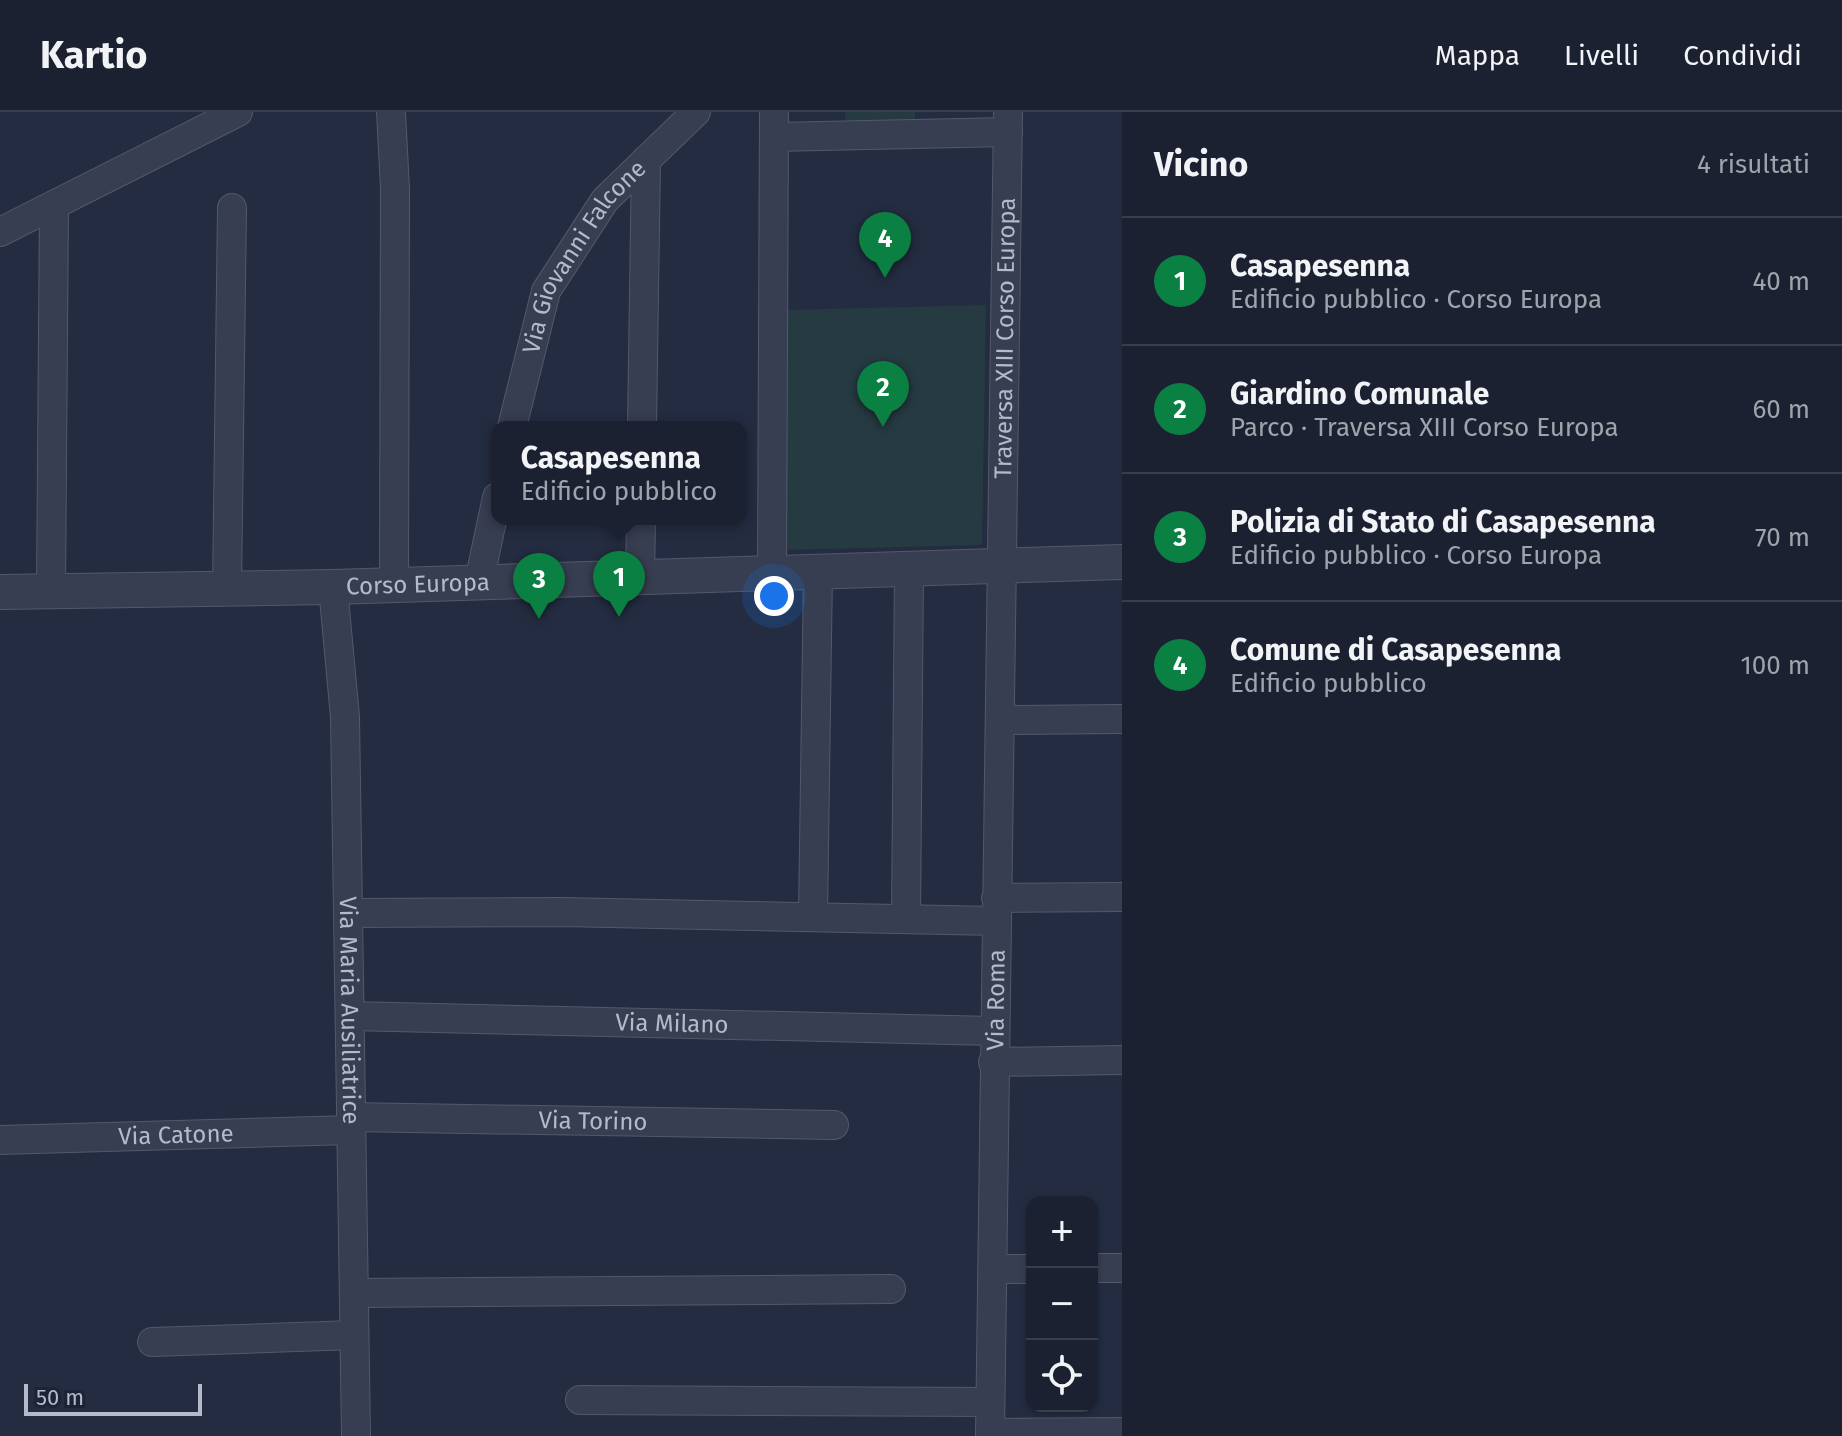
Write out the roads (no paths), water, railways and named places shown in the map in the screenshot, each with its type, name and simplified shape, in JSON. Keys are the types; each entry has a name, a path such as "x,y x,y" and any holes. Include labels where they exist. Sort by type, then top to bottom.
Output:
{"street":[{"path":"0,232 54,205 188,125 238,112"},
{"path":"391,112 395,189 394,585"},
{"name":"Via Giovanni Falcone","path":"514,421 546,291 605,200 696,112"},
{"path":"772,573 774,125 1008,122"},
{"name":"Traversa XIII Corso Europa","path":"1004,565 1008,122"},
{"path":"642,421 646,160"},
{"path":"51,592 54,205"},
{"path":"227,589 232,208"},
{"path":"479,582 491,525"},
{"path":"640,577 641,525"},
{"name":"Corso Europa","path":"0,592 333,587 1122,562"},
{"name":"Via Roma","path":"990,1434 993,1031 1004,565"},
{"path":"906,919 909,569"},
{"path":"813,917 818,571"},
{"name":"Via Maria Ausiliatrice","path":"333,587 345,717 356,1436"},
{"path":"1001,720 1122,719"},
{"path":"348,913 562,912 906,919 1122,897"},
{"name":"Via Milano","path":"350,1016 993,1031"},
{"path":"993,1062 1122,1060"},
{"name":"Via Torino","path":"351,1124 834,1125"},
{"name":"Via Catone","path":"0,1140 351,1124"},
{"path":"1098,1268 1122,1268"},
{"path":"993,1269 1026,1269"},
{"path":"354,1293 891,1289"},
{"path":"152,1342 354,1335"},
{"path":"580,1400 990,1402"},
{"path":"990,1434 1122,1432"}],"place":[{"name":"Comune di Casapesenna","path":"885,278"},
{"name":"Giardino Comunale","path":"883,427"},
{"name":"Casapesenna","path":"619,617"},
{"name":"Polizia di Stato di Casapesenna","path":"539,619"}]}
